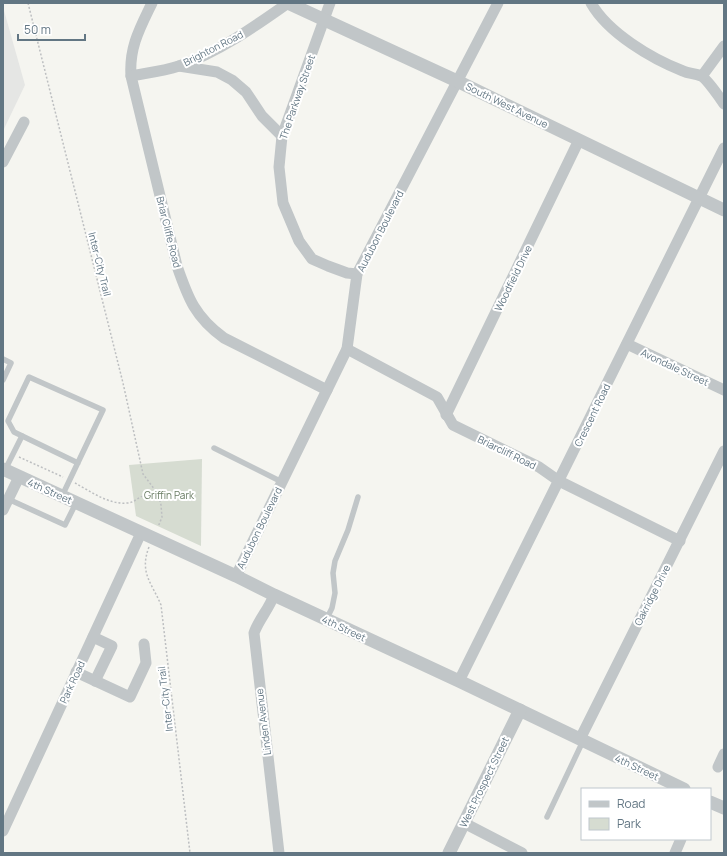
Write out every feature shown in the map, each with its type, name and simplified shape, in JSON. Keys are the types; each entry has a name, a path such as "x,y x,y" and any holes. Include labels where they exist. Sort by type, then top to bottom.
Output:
{"street":[{"name":"Briar Cliffe Road","path":"152,3 136,35 130,64 131,76 177,266 187,296 201,317 214,331 224,338 328,390"},
{"name":"Brighton Road","path":"131,76 178,66 214,50 258,25 288,3"},
{"name":"South West Avenue","path":"288,3 458,81 724,210"},
{"name":"The Parkway Street","path":"330,3 282,136 279,167 283,203 299,241 312,259 347,273 357,274"},
{"name":"Audubon Boulevard","path":"236,576 347,349 357,274 498,3"},
{"path":"591,3 604,20 628,40 653,57 684,72 702,76 724,104"},
{"path":"702,76 724,46"},
{"path":"178,66 217,72 232,80 246,92 262,116 282,136"},
{"path":"3,162 24,122"},
{"name":"Woodfield Drive","path":"446,415 579,140"},
{"name":"Crescent Road","path":"459,681 724,148"},
{"name":"Avondale Street","path":"627,344 724,390"},
{"name":"Briarcliff Road","path":"347,349 437,397 453,425 539,467 559,481 680,541"},
{"name":"Oakridge Drive","path":"582,740 724,451"},
{"name":"4th Street","path":"4,470 236,576 682,788"},
{"path":"3,510 19,477"},
{"name":"Park Road","path":"3,831 141,533"},
{"name":"Linden Avenue","path":"274,595 270,605 257,624 254,633 279,853"},
{"path":"93,637 112,646 95,681"},
{"path":"76,672 130,697 146,663 144,644"},
{"name":"West Prospect Street","path":"449,853 520,710"},
{"path":"718,767 724,754"},
{"path":"711,802 724,808"},
{"path":"464,823 522,853"},
{"path":"674,853 680,840"}],"lane":[{"path":"3,359 11,363 3,380"},
{"path":"62,496 69,480 78,463 103,410 30,377 8,421 14,432 78,463"},
{"path":"4,470 22,436"},
{"path":"214,448 282,482"},
{"path":"326,620 332,608 335,593 333,573 335,561 348,530 358,497"},
{"path":"8,499 65,525 76,503"},
{"path":"547,817 582,740"}],"path":[{"name":"Inter-City Trail","path":"28,3 123,383 143,474 158,494 162,517 159,526"},
{"path":"13,454 119,504 132,502 143,496 163,493 177,495"},
{"name":"Inter-City Trail","path":"149,547 146,555 146,571 152,589 161,605 190,853"}],"shaded area":[{"path":"3,7 25,85 3,131"}],"green space":[{"name":"Griffin Park","path":"202,459 201,546 136,516 129,465"}]}
